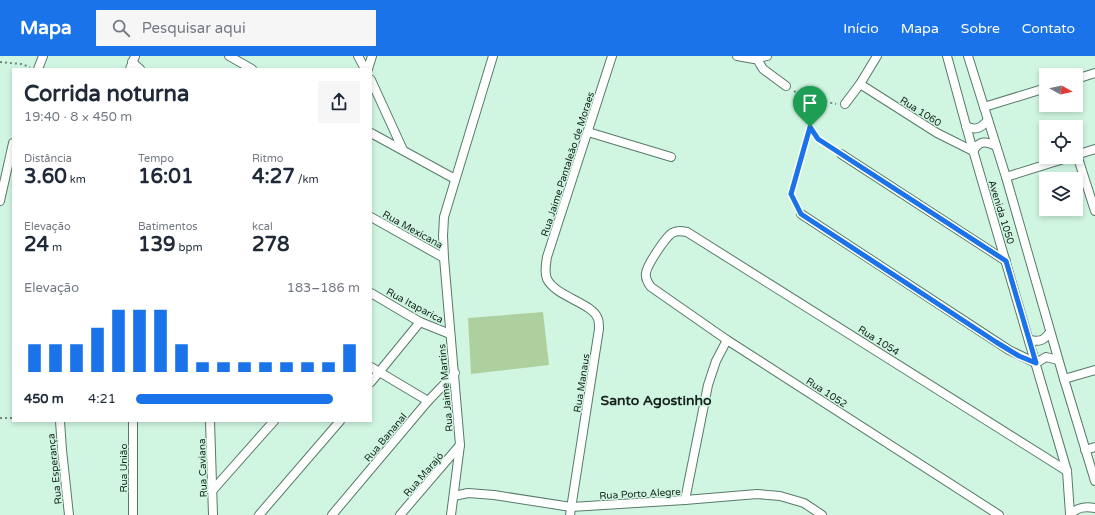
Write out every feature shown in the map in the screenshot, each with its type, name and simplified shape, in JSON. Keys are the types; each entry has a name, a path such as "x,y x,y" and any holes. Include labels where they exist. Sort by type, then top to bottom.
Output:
{"street":[{"path":"35,68 44,56"},
{"path":"44,56 45,68"},
{"path":"229,56 250,68"},
{"path":"358,56 366,68"},
{"path":"367,68 372,56"},
{"name":"Rua Jaime Martins","path":"451,515 460,445 455,372 450,334 444,258 444,217 493,56"},
{"name":"Rua Jaime Pantaleão de Moraes","path":"547,278 547,257 612,56"},
{"path":"737,56 754,59 767,56"},
{"path":"845,104 860,84 877,56"},
{"name":"Avenida 1050","path":"947,56 1067,471 1070,514"},
{"name":"Avenida 1050","path":"968,56 1006,177 1058,360 1095,481"},
{"path":"757,59 763,68 786,86"},
{"path":"1083,77 1095,73"},
{"path":"372,82 403,150"},
{"name":"Rua 1060","path":"860,84 937,133 973,150"},
{"path":"984,107 1039,90"},
{"path":"966,126 976,129 981,128 988,120"},
{"path":"588,132 670,157"},
{"path":"372,134 455,179"},
{"path":"973,150 983,141 996,146"},
{"path":"0,201 12,147"},
{"path":"1083,153 1095,149"},
{"path":"841,154 1006,261"},
{"path":"1006,177 1048,164"},
{"path":"1077,164 1095,211"},
{"path":"801,214 1019,356 1036,363 1040,359 1046,357 1058,360"},
{"name":"Rua Mexicana","path":"372,218 444,258"},
{"name":"Rua 1052","path":"678,231 673,232 668,237 647,268 647,281 651,287 728,340 999,515"},
{"name":"Rua 1054","path":"678,231 687,232 1067,471"},
{"name":"Rua Manaus","path":"547,278 553,287 592,311 598,318 600,329 571,511"},
{"name":"Rua Itaparica","path":"372,294 420,322 450,334"},
{"path":"372,381 420,322"},
{"path":"1029,340 1042,340 1050,332"},
{"path":"685,500 708,385 716,361 728,340"},
{"path":"372,368 428,401"},
{"path":"1064,379 1095,370"},
{"name":"Rua Bananal","path":"332,515 428,401 455,372"},
{"name":"Rua Esperança","path":"60,422 69,515"},
{"name":"Rua União","path":"133,422 133,515"},
{"name":"Rua Caviana","path":"210,422 213,515"},
{"path":"212,491 273,422"},
{"path":"259,515 336,422"},
{"name":"Rua Marajó","path":"400,515 460,445"},
{"path":"1085,450 1095,447"},
{"name":"Rua Porto Alegre","path":"454,496 468,493 486,494 571,511 757,494 780,496 804,502 822,515"},
{"path":"1070,514 1082,507 1095,508"}],"path":[{"path":"0,62 22,64 35,68"},
{"path":"786,86 801,96 830,103 845,104"},
{"path":"801,96 804,111 810,127 818,139 841,154"},
{"path":"801,214 791,194 810,127"},
{"path":"0,418 12,418"}],"building":[{"path":"543,312 549,365 471,374 468,318"}],"district":[{"name":"Santo Agostinho","path":"656,400"}],"route":[{"path":"810,127 818,139 1006,261 1036,363 1008,350 801,214 791,194 810,127"}]}
